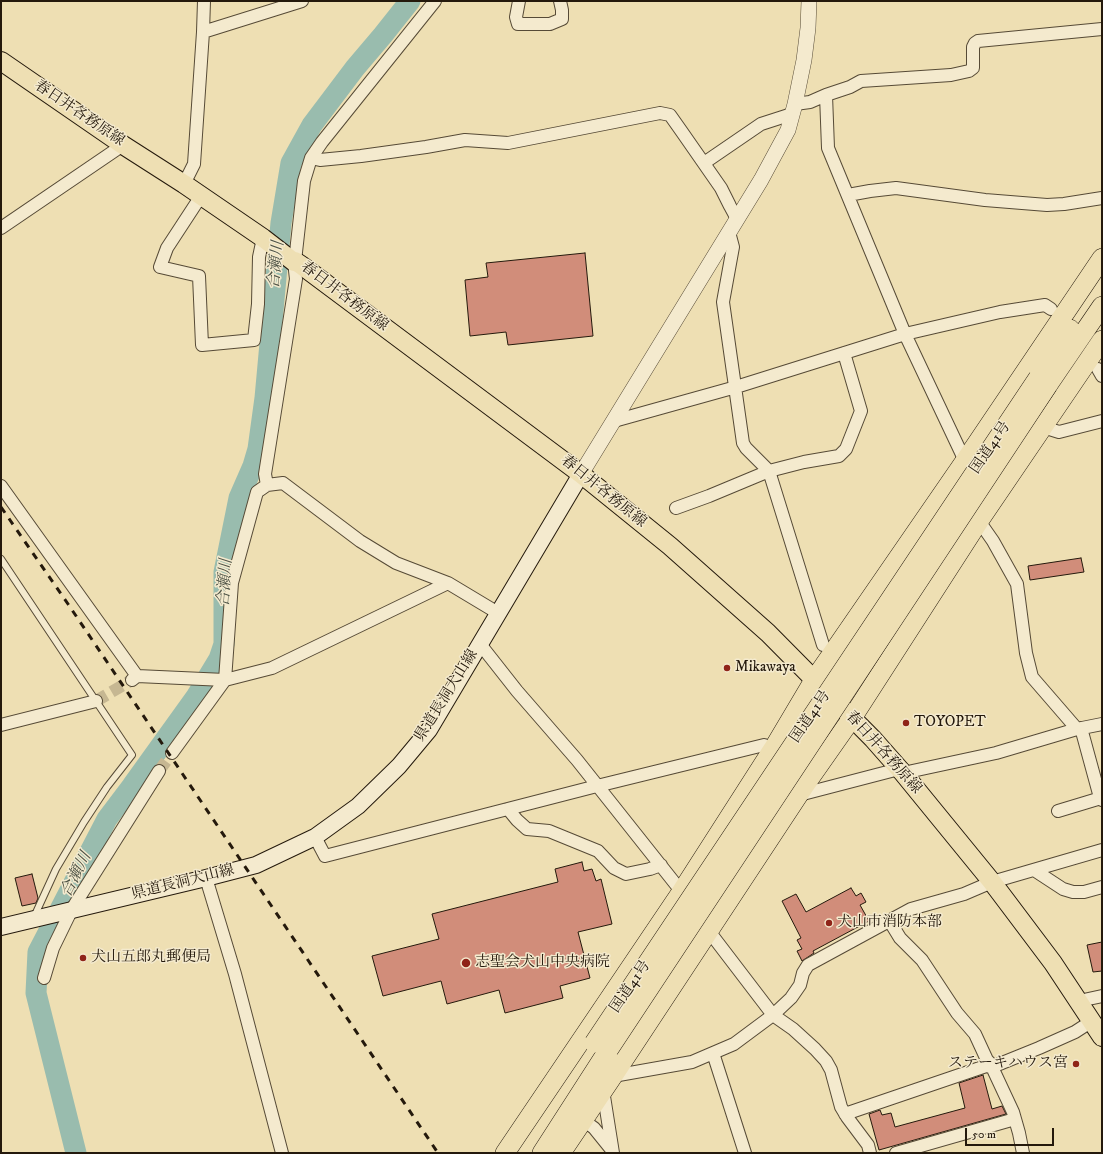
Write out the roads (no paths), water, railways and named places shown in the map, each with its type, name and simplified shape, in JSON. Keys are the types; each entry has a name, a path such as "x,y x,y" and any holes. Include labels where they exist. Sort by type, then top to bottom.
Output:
{"highway":[{"path":"505,1153 682,891 773,749 814,680 965,461 1102,258"},
{"name":"国道41号","path":"521,1153 602,1046 1043,382 1102,282"},
{"name":"国道41号","path":"1043,382 1102,306"},
{"path":"560,1153 852,718 979,521 1102,340"},
{"name":"国道41号","path":"542,1153 602,1046"}],"main road":[{"name":"春日井各務原線","path":"1,61 123,145 184,184 263,238 581,474 676,551 768,633 873,739 992,882 1053,963 1102,1037"},
{"name":"県道長洞犬山線","path":"1,927 256,865 315,837 358,806 398,766 429,730 581,474"}],"street":[{"path":"184,184 194,164 204,1"},
{"path":"203,32 302,1"},
{"path":"267,485 265,474 296,280 295,262 304,181 311,158 322,142 435,1"},
{"path":"519,1 516,17 518,24 550,24 562,19 560,1"},
{"path":"581,474 762,180 788,130 804,60 808,28 809,1"},
{"path":"704,163 760,124 826,95 850,87 861,81 951,75 969,71 973,68 973,47 978,41 1102,29"},
{"path":"826,95 828,148 905,334 965,461"},
{"path":"311,158 320,160 360,156 465,140 508,143 660,113 670,115 721,188 737,219"},
{"path":"1,228 123,145"},
{"path":"848,195 870,190 896,188 986,200 1047,205 1102,198"},
{"path":"201,196 167,248 160,267 199,276 202,345 254,340 258,304 259,257 263,238"},
{"path":"730,232 733,247 723,302 743,443 746,448 769,471 823,644"},
{"path":"614,422 736,387 905,334 1000,312 1045,305 1051,309"},
{"path":"676,508 769,471 804,462 839,456 846,449 861,412 844,353"},
{"path":"1043,427 1059,432 1102,421"},
{"path":"172,753 225,680 232,583 257,492 267,485 283,483 366,544 396,562 448,584 498,613"},
{"path":"1,486 134,678 225,680 272,668 448,584"},
{"path":"979,521 1017,584 1026,653 1032,677 1079,728 1101,799 1058,811"},
{"path":"480,644 517,691 577,760 682,891 709,932 773,1015 793,1029 826,1061 831,1070 841,1107 868,1145 870,1153"},
{"path":"1,724 96,701"},
{"path":"799,795 901,771 996,753 1079,728 1102,724"},
{"path":"315,837 325,856 764,745 773,749"},
{"path":"44,978 53,948 72,909 158,771"},
{"path":"508,809 527,829 549,831 598,851 614,868 626,874 661,866"},
{"path":"612,1151 608,1083 692,1062 734,1044 773,1015 795,992 800,985 803,973 808,965 911,909 964,894 992,882 1102,850"},
{"path":"1034,870 1064,889 1073,892 1101,890"},
{"path":"206,878 235,974 282,1153"},
{"path":"889,920 900,938 922,960 957,1013 975,1034 1013,1112 1023,1153"},
{"path":"1078,1001 1102,996"},
{"path":"845,1114 986,1066 991,1067 1040,1048 1075,1032 1092,1021"},
{"path":"712,1053 745,1153"},
{"path":"896,1153 1015,1119"},
{"path":"583,1120 594,1128 612,1151"}],"lane":[{"path":"1,558 132,756 108,787 80,829 56,869 33,919"}],"waterway":[{"name":"合瀬川","path":"76,1153 36,993 38,952 107,819 196,697 219,659 224,644 224,572 239,498 253,466 258,449 265,398 281,223 291,163 312,125 355,68 410,1"}],"tunnel":[{"path":"96,701 132,680"},
{"path":"159,771 172,753"}],"railway":[{"path":"1,507 438,1153"}],"place":[{"name":"Mikawaya","path":"727,668"},
{"name":"TOYOPET","path":"906,723"},
{"name":"犬山市消防本部","path":"829,923"},
{"name":"犬山五郎丸郵便局","path":"83,958"},
{"name":"志聖会犬山中央病院","path":"466,963"},
{"name":"ステーキハウス宮","path":"1076,1064"}]}
